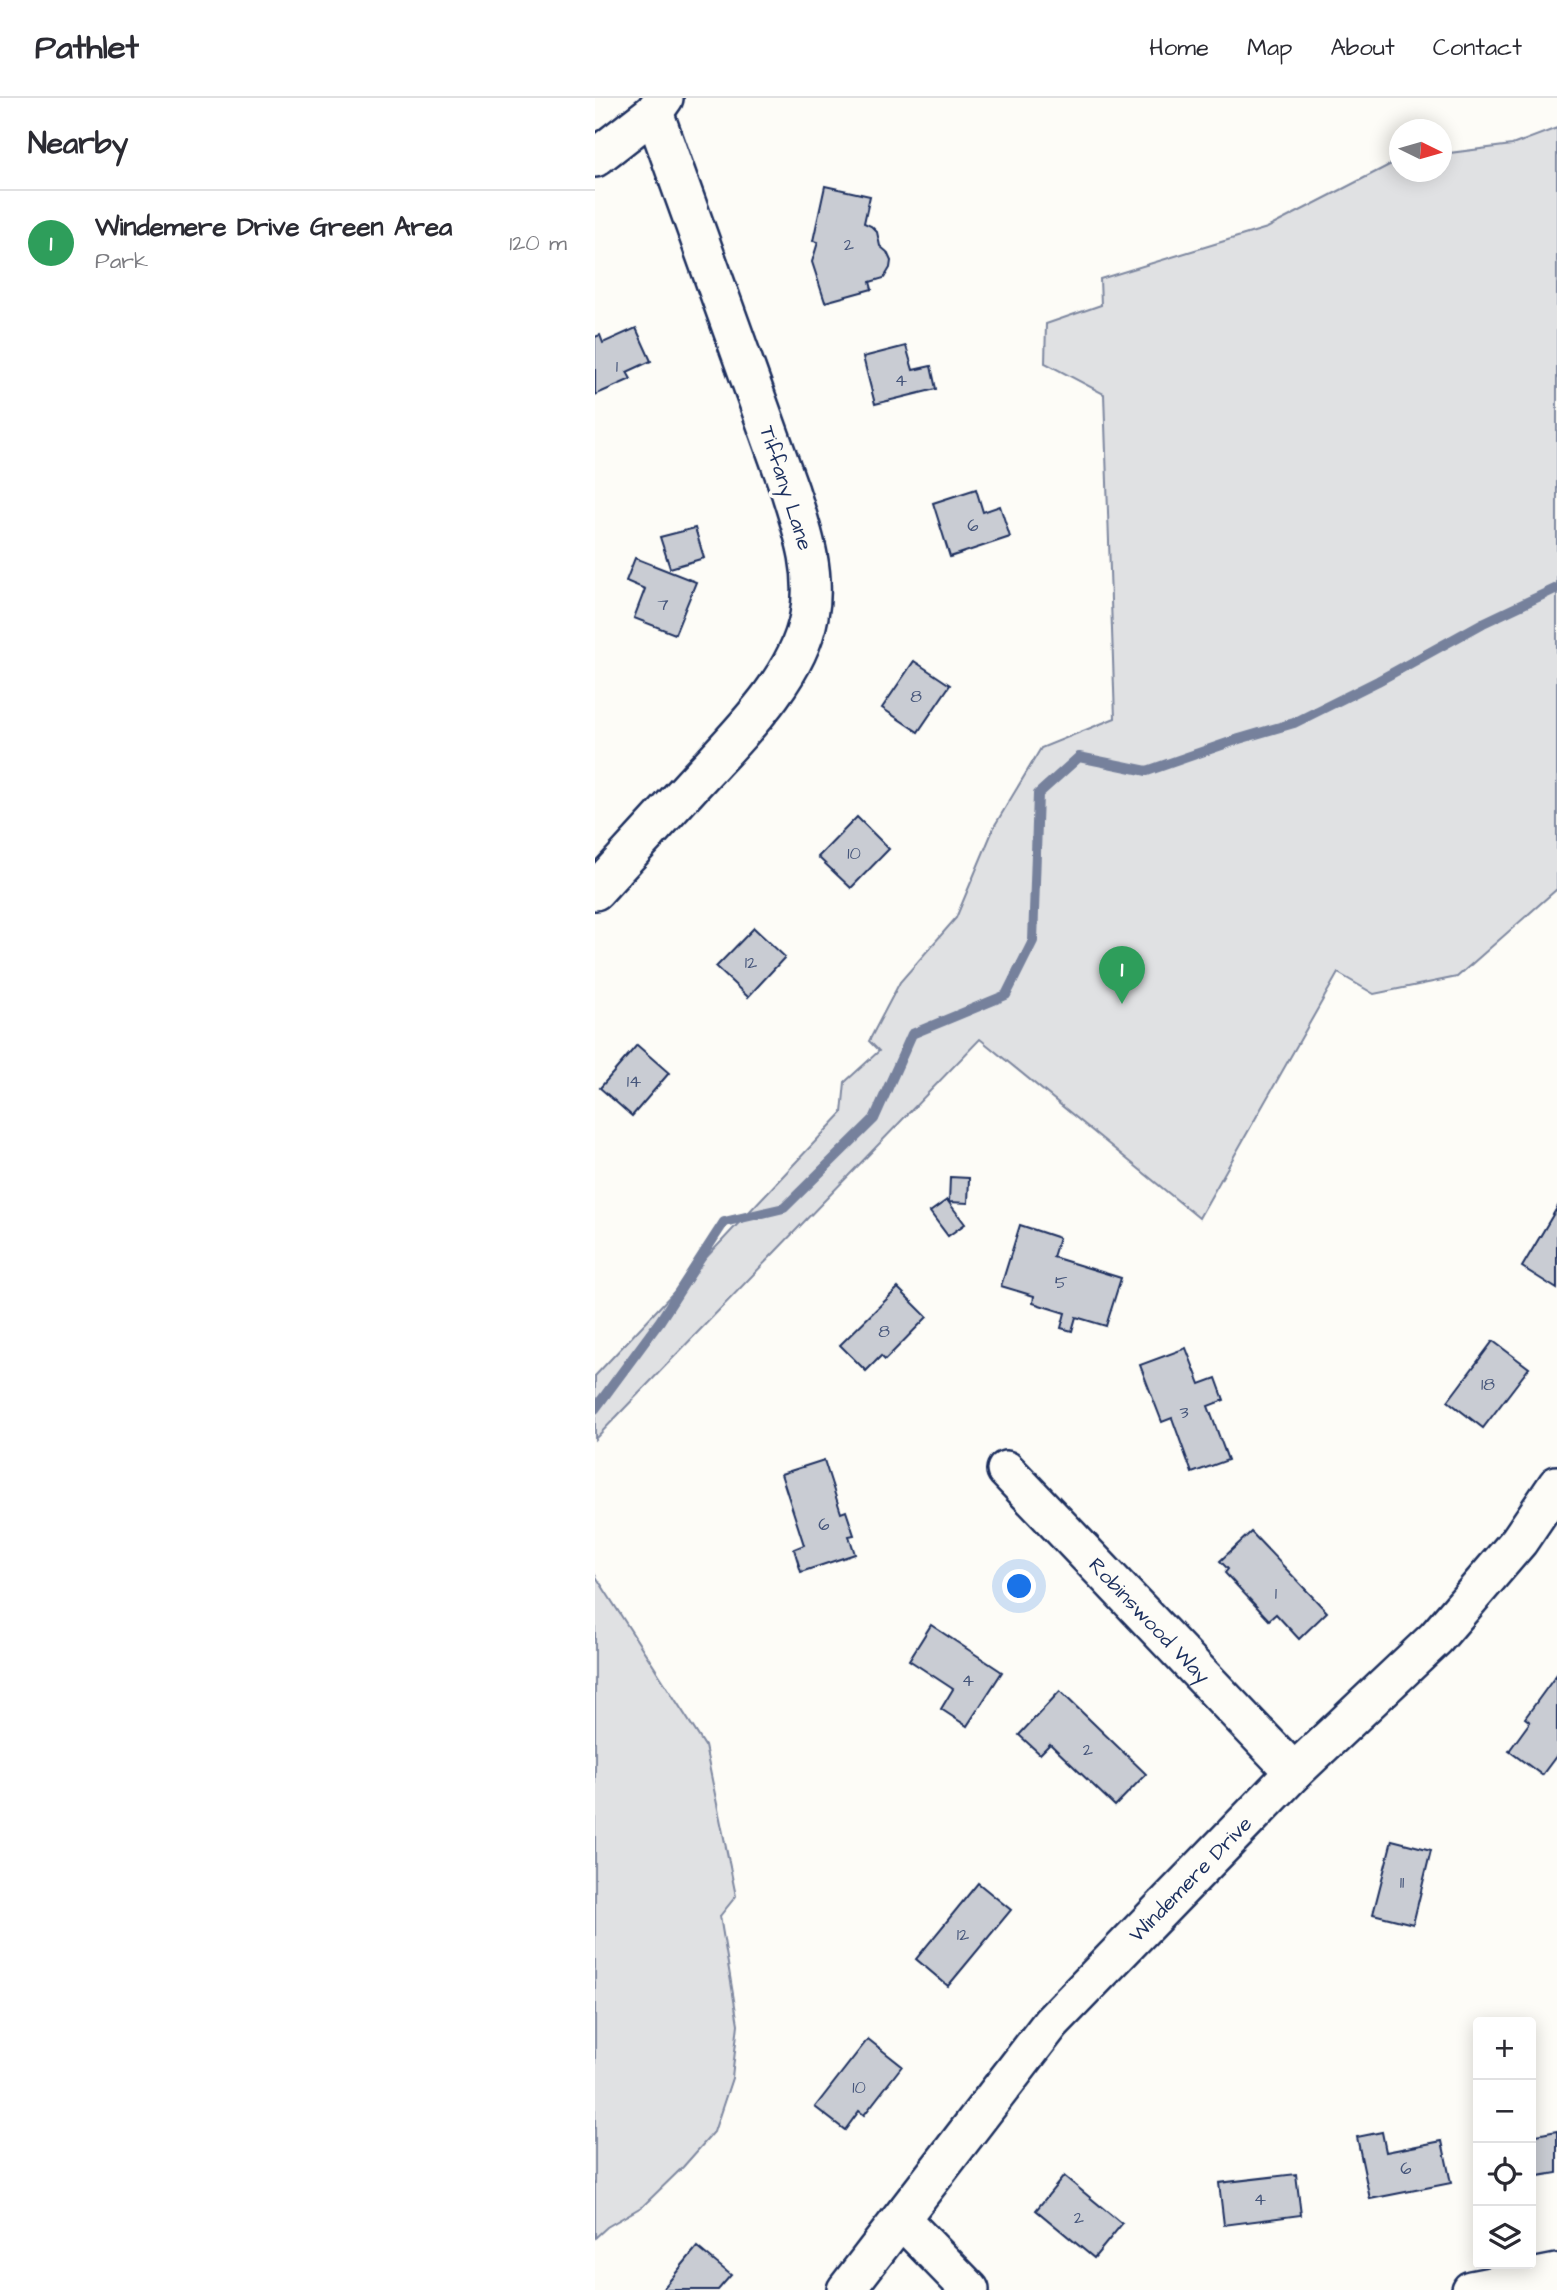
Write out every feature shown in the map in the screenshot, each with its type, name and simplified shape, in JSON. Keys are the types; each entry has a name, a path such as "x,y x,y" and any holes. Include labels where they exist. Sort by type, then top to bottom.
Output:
{"street":[{"path":"595,158 659,105"},
{"name":"Tiffany Lane","path":"595,891 742,730 769,695 795,656 803,637 810,604 811,570 800,522 659,105"},
{"name":"Robinswood Way","path":"1006,1470 1294,1772"},
{"name":"Windemere Drive","path":"846,2290 1051,2023 1294,1772 1436,1637 1519,1541 1557,1485"},
{"path":"901,2219 969,2290"},
{"path":"1471,2290 1557,2273"}],"shaded area":[{"path":"1557,128 1557,889 1457,977 1374,994 1338,973 1199,1218 980,1039 595,1439 595,1376 842,1113 845,1082 879,1051 869,1041 900,982 956,918 995,825 1041,748 1115,718 1104,394 1045,363 1046,324 1101,305 1100,279 1267,228 1389,165 1389,182 1452,182 1452,153 1512,145"},
{"path":"595,1575 705,1746 736,1896 720,1916 738,2024 732,2078 714,2132 643,2206 607,2227 595,2238"}],"building":[{"path":"825,186 870,196 864,223 877,232 880,246 891,261 884,278 870,282 872,289 825,302 812,262 818,242 813,241"},
{"path":"636,328 651,361 627,372 631,379 595,395 595,337 600,335 603,343"},
{"path":"906,346 913,370 931,366 936,389 875,404 863,357"},
{"path":"976,489 983,512 1000,506 1010,537 950,557 933,503"},
{"path":"695,528 704,558 670,568 660,537"},
{"path":"635,558 696,582 675,634 634,618 645,589 626,581"},
{"path":"914,661 950,685 918,732 882,708"},
{"path":"857,817 889,849 851,888 818,857"},
{"path":"754,928 785,957 748,997 716,967"},
{"path":"637,1045 669,1073 632,1116 600,1088"},
{"path":"950,1177 969,1178 968,1203 949,1202"},
{"path":"947,1200 965,1224 948,1236 930,1212"},
{"path":"1557,1208 1557,1289 1522,1267"},
{"path":"1020,1225 1059,1238 1053,1257 1121,1278 1106,1326 1076,1317 1072,1331 1061,1328 1065,1313 1033,1303 1034,1296 1001,1286"},
{"path":"898,1288 927,1317 885,1360 881,1356 866,1371 840,1345"},
{"path":"1493,1341 1529,1368 1483,1428 1448,1401"},
{"path":"1186,1348 1200,1384 1216,1378 1224,1400 1208,1406 1228,1460 1192,1473 1172,1418 1162,1422 1140,1365"},
{"path":"824,1460 841,1513 846,1511 854,1535 849,1536 855,1554 801,1572 794,1549 804,1545 781,1474"},
{"path":"1251,1532 1327,1612 1299,1639 1276,1614 1269,1620 1225,1573 1228,1569 1220,1561"},
{"path":"931,1625 1002,1672 967,1726 941,1709 953,1689 909,1660"},
{"path":"1557,1674 1557,1755 1542,1775 1509,1751 1530,1722 1525,1718"},
{"path":"1060,1691 1146,1774 1115,1806 1050,1744 1040,1754 1019,1735"},
{"path":"1392,1840 1431,1850 1413,1924 1373,1914"},
{"path":"978,1883 1011,1910 948,1986 916,1959"},
{"path":"868,2039 902,2066 864,2115 859,2111 845,2130 815,2107"},
{"path":"1557,2131 1557,2173 1538,2176 1536,2135"},
{"path":"1382,2132 1386,2152 1442,2141 1451,2183 1370,2199 1357,2137"},
{"path":"1296,2174 1301,2215 1224,2225 1219,2183"},
{"path":"1064,2176 1122,2224 1094,2258 1036,2210"},
{"path":"697,2247 731,2275 718,2290 662,2290"}],"waterway":[{"path":"595,1409 660,1321 724,1222 784,1208 874,1119 912,1034 1006,995 1033,941 1038,794 1079,757 1147,771 1294,723 1378,681 1483,623 1557,588"}],"place":[{"name":"Windemere Drive Green Area","path":"1122,1004"}]}
